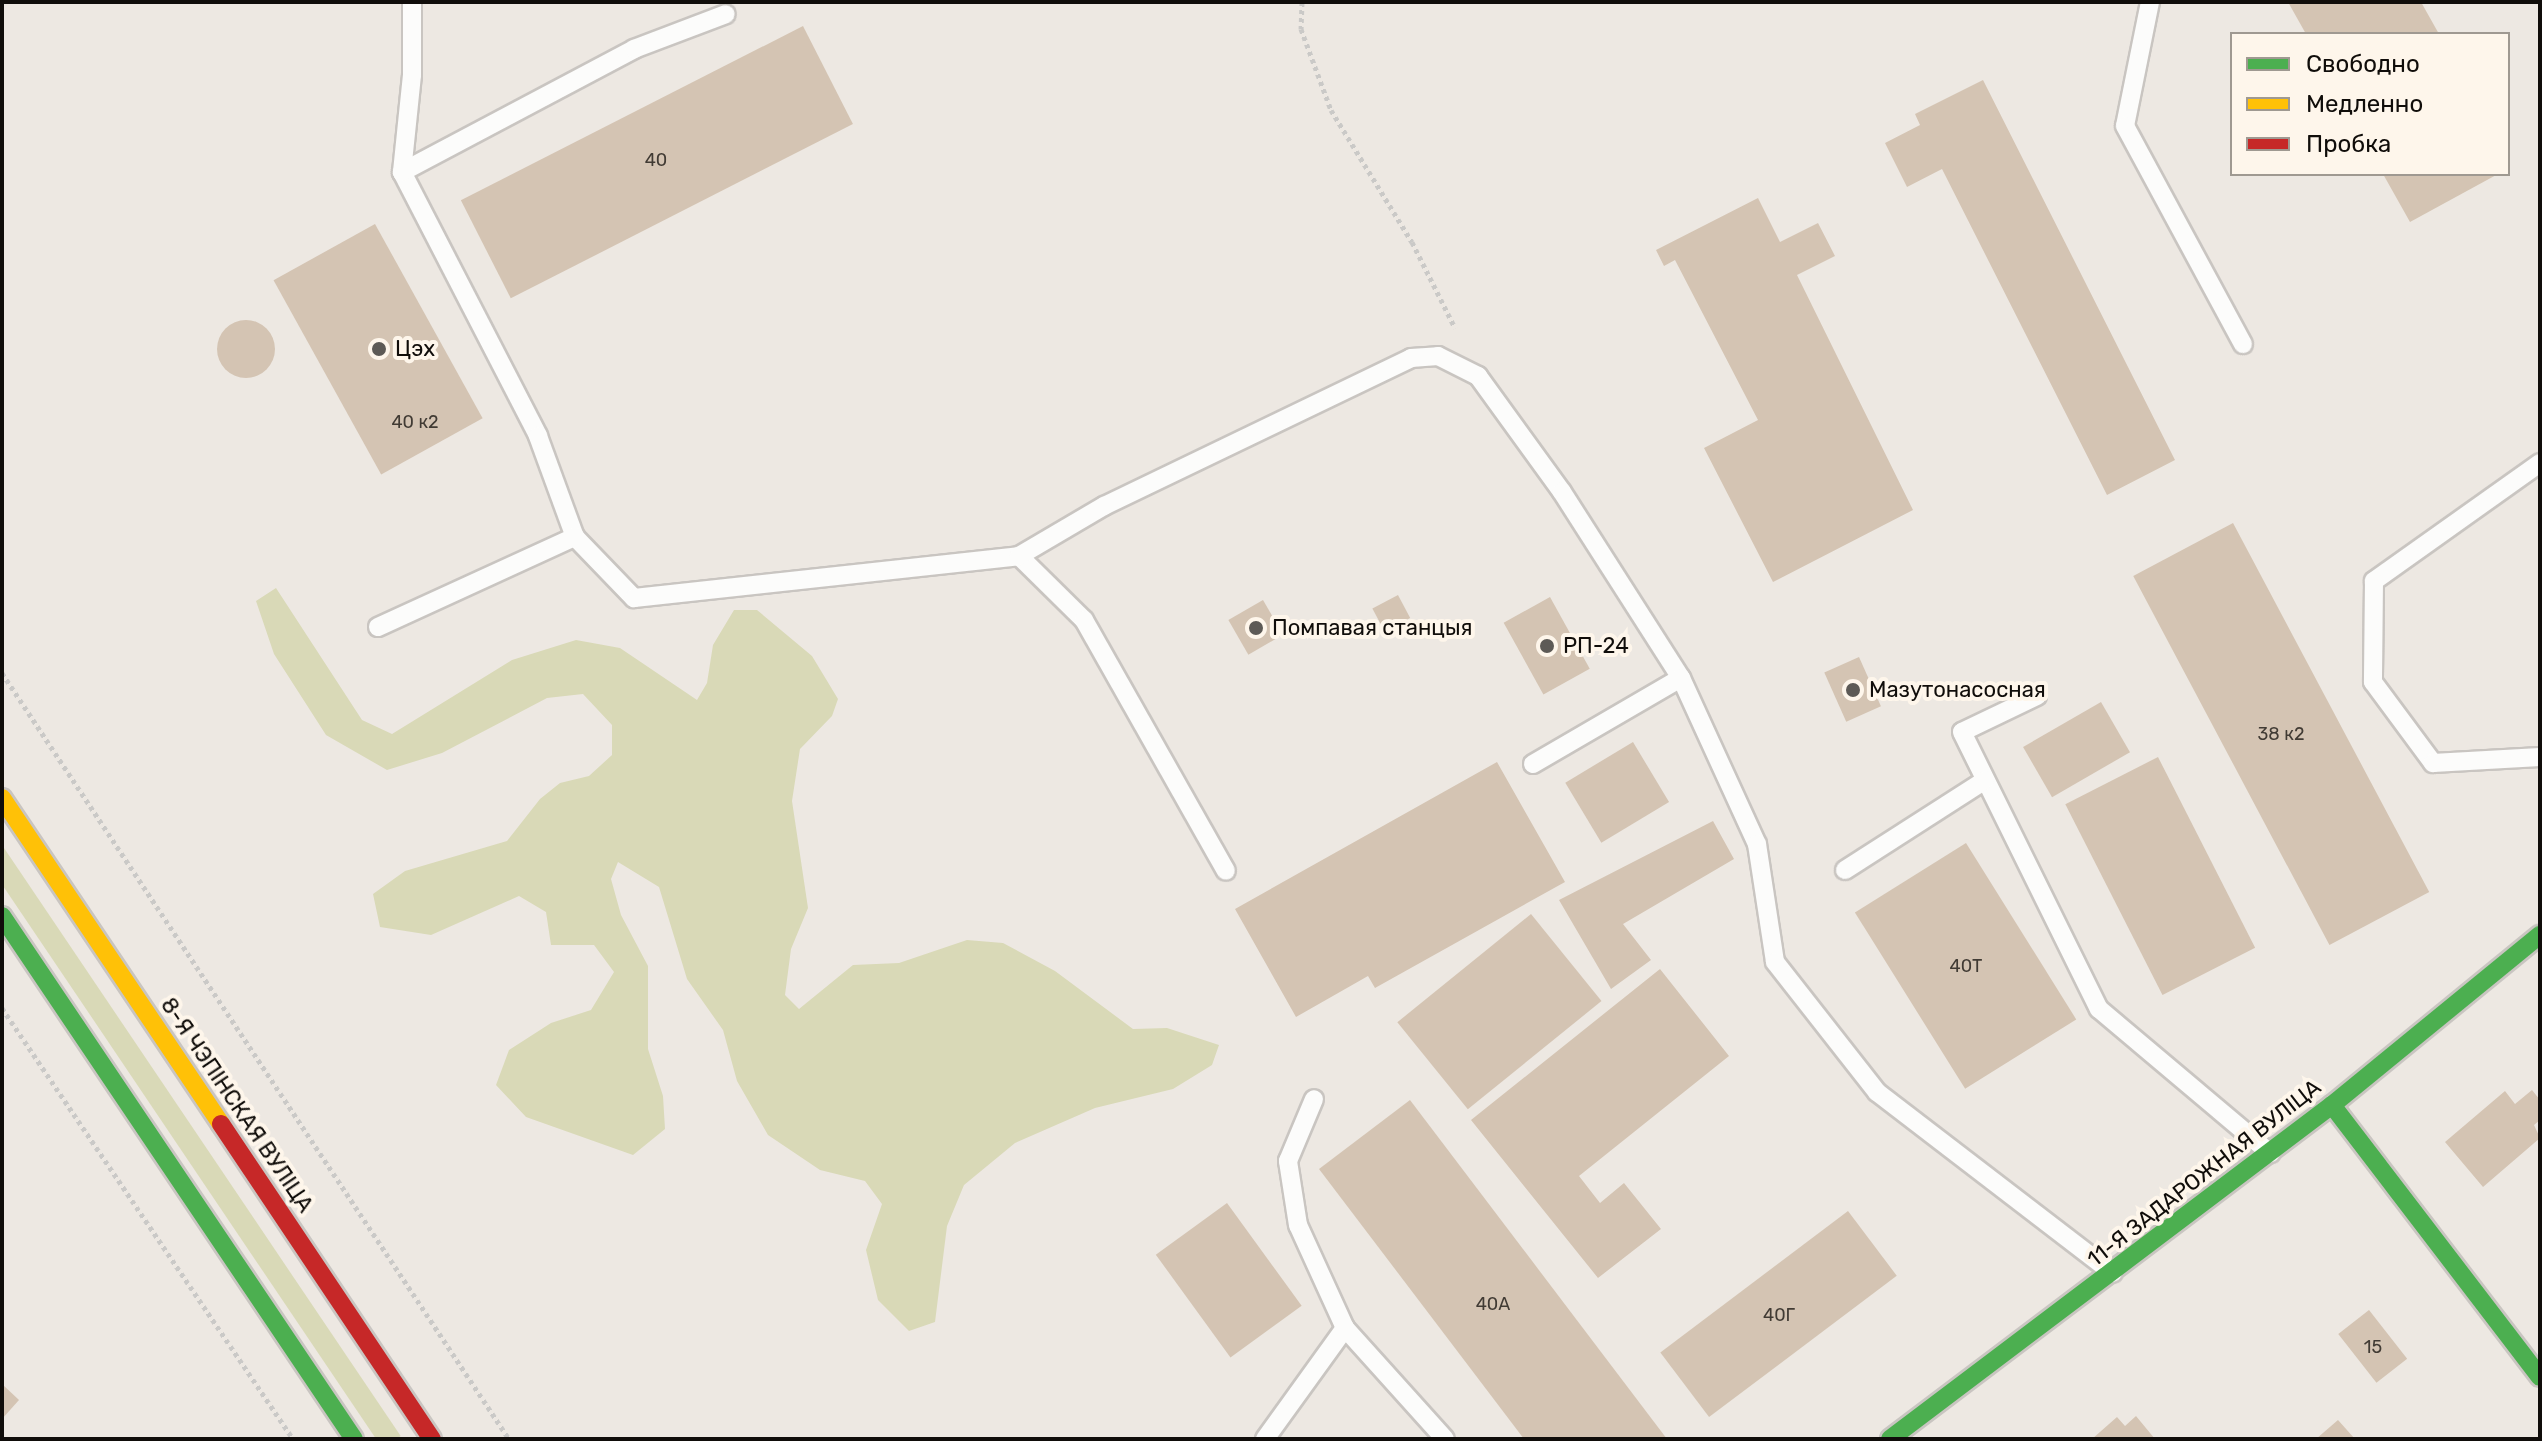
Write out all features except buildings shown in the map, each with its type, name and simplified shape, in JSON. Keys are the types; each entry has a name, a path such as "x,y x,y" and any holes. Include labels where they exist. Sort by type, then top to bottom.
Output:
{"main road":[{"name":"8-Я ЧЭПІНСКАЯ ВУЛІЦА","path":"2,798 432,1439"},
{"path":"2,916 354,1439"},
{"name":"11-Я ЗАДАРОЖНАЯ ВУЛІЦА","path":"1890,1439 2114,1273 2332,1105 2540,935"},
{"path":"2332,1105 2540,1377"}],"lane":[{"path":"412,2 402,172 538,436 575,537 634,598 1019,556 1104,506 1411,358 1438,356 1478,376 1562,492 1681,678 1757,844 1775,962 1877,1092 2114,1273"},
{"path":"2150,2 2125,126 2243,344"},
{"path":"402,172 634,49 726,14"},
{"path":"2540,463 2374,581 2373,682 2433,763 2540,757"},
{"path":"378,627 575,537"},
{"path":"1019,556 1084,620 1226,871"},
{"path":"1533,764 1681,678"},
{"path":"2037,696 1962,732 2099,1009 2270,1153"},
{"path":"1845,870 1985,780"},
{"path":"1314,1099 1288,1161 1298,1225 1345,1328 1445,1439"},
{"path":"1265,1439 1345,1328"}],"path":[{"path":"1302,2 1301,29 1331,110 1412,242 1478,376"},
{"path":"2,673 509,1439"},
{"path":"2,1008 293,1439"}],"green space":[{"path":"276,588 362,720 392,734 512,660 576,640 620,648 697,700 707,683 713,645 734,610 757,610 812,656 838,699 832,716 800,749 792,801 808,908 791,949 785,995 799,1009 853,965 899,963 967,940 1003,943 1055,971 1133,1029 1167,1028 1219,1045 1212,1065 1173,1089 1095,1108 1015,1143 964,1185 947,1226 935,1322 909,1331 878,1300 866,1250 882,1204 865,1181 820,1170 768,1135 737,1081 723,1030 687,979 659,887 618,862 611,879 621,915 648,966 648,1049 663,1096 665,1129 633,1155 526,1117 496,1085 509,1050 551,1023 591,1010 614,972 594,945 551,945 546,912 519,896 431,935 380,927 373,894 405,871 507,841 540,799 560,783 589,776 612,755 612,725 583,694 547,698 442,753 387,770 326,735 274,654 256,601"},
{"path":"2,845 401,1436 376,1439 2,884"}],"traffic: fast":[{"path":"2,916 354,1439"},
{"path":"1890,1439 2332,1105 2540,935"},
{"path":"2332,1105 2540,1377"}],"traffic: slow":[{"path":"2,798 221,1124"}],"traffic: jam":[{"path":"221,1124 432,1439"}],"place":[{"name":"Цэх","path":"379,349"},
{"name":"Помпавая станцыя","path":"1256,628"},
{"name":"РП-24","path":"1547,646"},
{"name":"Мазутонасосная","path":"1853,690"}]}
